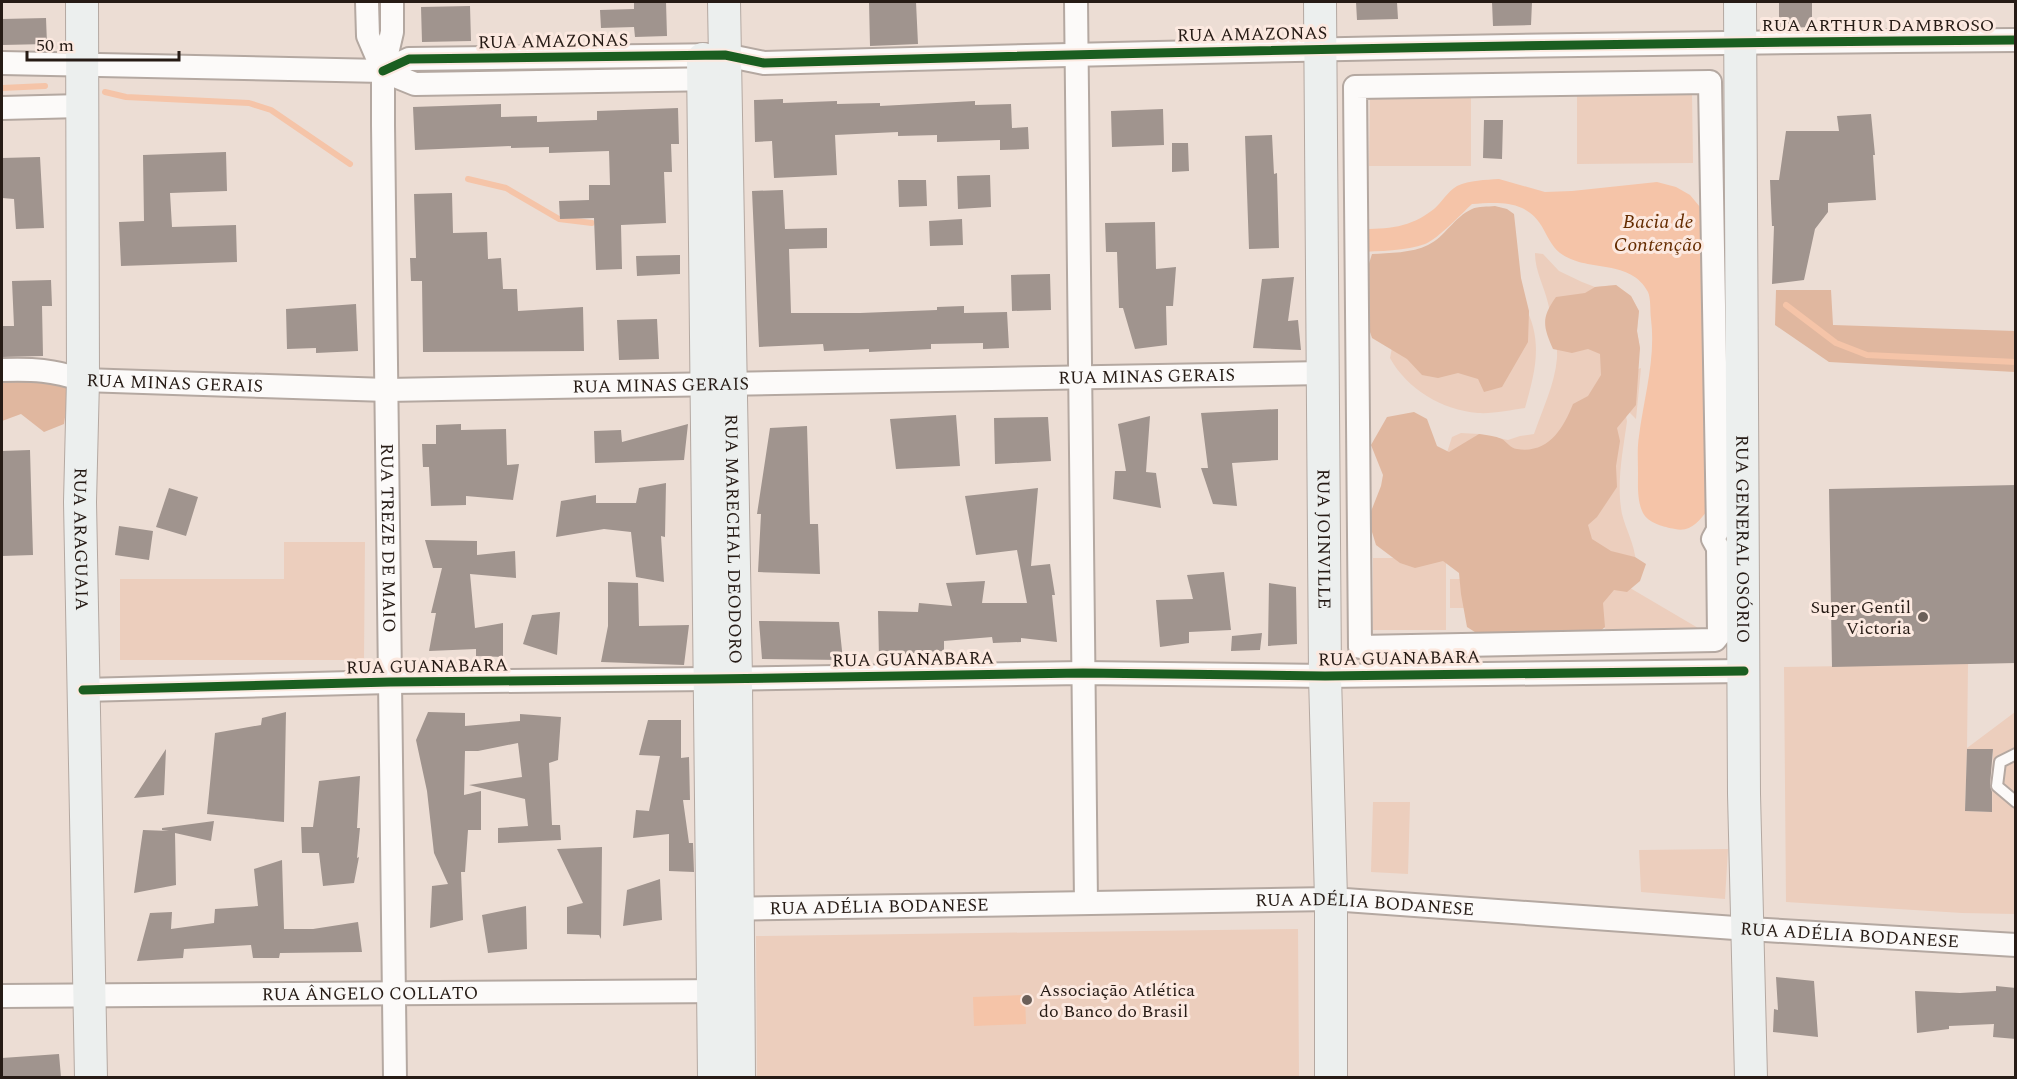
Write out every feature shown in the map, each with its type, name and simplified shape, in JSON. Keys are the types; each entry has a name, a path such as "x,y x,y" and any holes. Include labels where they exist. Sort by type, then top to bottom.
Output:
{"street":[{"name":"RUA ARAGUAIA","path":"82,2 83,380 80,502 91,1077"},
{"name":"RUA TREZE DE MAIO","path":"367,2 368,36 384,71"},
{"name":"RUA TREZE DE MAIO","path":"392,2 392,32 384,71 395,1077"},
{"name":"RUA MARECHAL DEODORO","path":"702,2 714,67 726,909 726,991 714,1077"},
{"name":"RUA MARECHAL DEODORO","path":"714,67 724,2"},
{"path":"1076,2 1086,903"},
{"name":"RUA JOINVILLE","path":"1320,2 1325,676 1331,899 1331,1077"},
{"name":"RUA GENERAL OSÓRIO","path":"1740,2 1744,794 1751,1077"},
{"name":"RUA ARTHUR DAMBROSO","path":"1741,42 2016,40"},
{"name":"RUA AMAZONAS","path":"2,63 384,71 415,84 591,81 764,63 1077,54 1741,42"},
{"name":"RUA AMAZONAS","path":"384,71 409,59 591,57 714,67"},
{"path":"591,57 591,81"},
{"path":"510,58 510,82"},
{"path":"1710,82 1718,530 1713,539 1718,548 1719,635 1715,640 1360,647 1355,87 1710,82"},
{"path":"2,108 81,106"},
{"name":"RUA MINAS GERAIS","path":"2,370 39,369 83,380 387,390 1323,373"},
{"name":"RUA GUANABARA","path":"83,690 390,682 1083,673 1325,676 1744,670"},
{"name":"RUA ADÉLIA BODANESE","path":"726,909 1331,899 1749,929 2016,945"},
{"name":"RUA MARECHAL DEODORO","path":"726,991 739,1077"},
{"name":"RUA ÂNGELO COLLATO","path":"2,996 726,991"}],"lane":[{"path":"2016,754 2000,762 1997,786 2016,802"}],"shaded area":[{"path":"1692,94 1693,163 1577,164 1577,95"},
{"path":"1471,96 1471,166 1369,166 1370,97"},
{"path":"1495,206 1507,209 1514,214 1521,278 1529,311 1528,342 1502,387 1484,392 1478,379 1458,373 1438,378 1422,375 1407,359 1372,338 1366,320 1365,276 1372,254 1422,248 1440,237 1472,209"},
{"path":"1535,253 1543,254 1559,271 1582,282 1595,287 1616,285 1631,296 1639,311 1637,331 1640,348 1625,412 1627,421 1620,491 1622,514 1636,563 1389,511 1444,462 1452,437 1461,433 1508,440 1534,434 1548,397 1557,358 1556,337 1536,266"},
{"path":"1616,285 1631,296 1639,311 1637,331 1640,348 1636,405 1617,428 1620,441 1616,466 1617,487 1597,517 1588,525 1592,539 1611,551 1635,557 1646,564 1640,581 1627,592 1614,590 1603,603 1605,627 1593,637 1478,634 1467,627 1459,573 1443,561 1415,568 1400,563 1376,545 1368,519 1383,475 1371,445 1387,417 1414,412 1427,419 1437,446 1449,452 1479,434 1502,439 1517,449 1528,450 1546,444 1559,431 1573,404 1588,396 1601,375 1600,354 1588,349 1572,353 1553,349 1545,322 1548,311 1556,297 1585,293 1595,287"},
{"path":"1776,290 1831,290 1833,325 2015,331 2015,372 1829,362 1775,325"},
{"path":"1522,301 1529,315 1536,341 1535,367 1525,408 1478,413 1451,408 1416,388 1397,369 1390,358 1396,327"},
{"path":"1641,368 1636,419 1628,411 1632,371"},
{"path":"2,379 70,383 64,424 44,432 21,414 2,421"},
{"path":"284,542 365,542 364,660 120,660 120,579 284,579"},
{"path":"1373,558 1446,558 1446,630 1373,630"},
{"path":"1450,579 1475,579 1475,608 1450,608"},
{"path":"1625,585 1710,635 1613,635 1597,622 1499,593"},
{"path":"1968,664 1967,748 2015,712 2015,914 1786,902 1784,667","holes":["1967,749 1993,749 1992,812 1965,811"]},
{"path":"1373,802 1410,802 1408,874 1371,872"},
{"path":"1728,849 1725,899 1641,892 1639,850"},
{"name":"Associação Atlética do Banco do Brasil","path":"1298,929 1299,1077 757,1077 756,936"}],"water":[{"name":"Bacia de Contenção","path":"1499,179 1545,192 1657,182 1676,187 1690,195 1700,207 1709,225 1708,510 1690,528 1680,530 1652,522 1643,513 1640,504 1638,445 1652,349 1649,295 1641,282 1620,270 1573,260 1563,255 1552,244 1541,225 1530,213 1504,203 1472,204 1425,244 1401,249 1359,252 1359,229 1389,228 1407,224 1434,209 1457,186 1472,181"},
{"path":"1025,995 1026,1024 974,1026 973,997"}],"building":[{"path":"666,2 667,36 635,37 634,27 601,28 600,10 634,9 634,3"},
{"path":"869,2 916,2 918,44 870,46"},
{"path":"1356,2 1397,2 1398,19 1357,20"},
{"path":"1492,2 1532,2 1531,25 1493,26"},
{"path":"1779,2 1812,2 1812,27 1779,28"},
{"path":"470,6 471,41 422,42 421,7"},
{"path":"46,18 47,44 2,45 2,19"},
{"path":"783,99 783,103 837,101 837,104 880,103 880,106 975,101 975,105 1011,104 1012,128 1028,127 1029,149 1000,150 1000,140 937,142 937,135 898,136 898,132 835,135 837,175 774,178 772,141 755,142 754,100"},
{"path":"501,104 501,117 537,116 537,122 597,120 597,111 678,108 679,144 671,144 672,172 664,172 666,223 621,225 622,269 596,270 594,218 560,219 559,201 589,200 589,185 610,185 609,151 549,153 549,147 511,148 511,146 415,150 413,107"},
{"path":"1163,109 1164,145 1112,147 1111,111"},
{"path":"1871,114 1876,200 1828,203 1828,212 1815,229 1804,280 1772,284 1774,226 1772,226 1770,180 1779,180 1786,131 1839,131 1837,116"},
{"path":"1484,120 1503,120 1502,159 1483,158"},
{"path":"1272,135 1274,174 1277,173 1279,248 1249,249 1245,136"},
{"path":"1172,143 1188,143 1189,171 1172,172"},
{"path":"226,152 227,191 170,193 172,227 236,225 237,262 121,266 119,222 144,221 143,155"},
{"path":"40,157 44,228 16,229 14,199 2,198 2,158"},
{"path":"990,175 991,207 958,209 957,176"},
{"path":"898,180 926,180 927,206 899,207"},
{"path":"783,190 785,229 827,228 827,248 789,249 791,313 937,310 937,307 964,306 964,313 1007,312 1009,348 983,349 983,343 931,344 931,349 869,352 869,349 824,351 823,344 759,347 752,191"},
{"path":"452,193 453,233 487,232 488,259 501,258 503,289 517,289 518,311 583,307 584,351 423,352 422,281 411,281 410,258 416,258 414,194"},
{"path":"962,219 963,245 930,246 929,221"},
{"path":"1155,222 1156,269 1176,267 1173,306 1166,306 1167,345 1135,349 1123,308 1119,308 1117,252 1106,252 1105,223"},
{"path":"680,255 680,274 637,276 636,256"},
{"path":"1050,274 1051,310 1012,311 1011,275"},
{"path":"1294,277 1288,321 1298,320 1301,350 1253,348 1262,279"},
{"path":"51,280 52,306 42,306 43,356 2,357 2,326 14,326 12,281"},
{"path":"356,304 358,351 316,353 316,348 287,349 286,309"},
{"path":"657,319 659,359 619,360 617,320"},
{"path":"1278,409 1278,460 1232,463 1237,506 1213,504 1201,468 1208,468 1201,413"},
{"path":"956,415 960,466 896,469 890,419"},
{"path":"1150,416 1146,472 1156,473 1161,508 1113,499 1115,471 1126,471 1118,424"},
{"path":"1048,417 1051,461 995,464 994,418"},
{"path":"461,424 461,430 506,429 507,465 519,464 513,500 466,496 466,505 431,506 429,467 423,467 422,444 436,444 436,425"},
{"path":"688,424 684,460 595,463 594,431 621,430 622,442"},
{"path":"807,426 810,524 818,524 820,574 758,572 761,514 757,514 770,428"},
{"path":"30,450 33,555 2,556 2,451"},
{"path":"666,483 665,537 661,536 664,582 636,577 631,532 604,529 556,537 561,501 596,495 596,503 636,503 639,488"},
{"name":"Super Gentil Victoria","path":"2016,485 2016,663 1832,667 1829,489"},
{"path":"169,488 198,497 186,536 156,527"},
{"path":"1038,488 1031,566 1050,564 1055,595 1052,595 1057,642 1021,638 1021,642 993,643 992,637 944,641 944,651 912,653 879,659 878,611 918,612 919,603 952,606 946,583 985,581 982,603 1027,603 1017,550 976,555 965,496"},
{"path":"119,526 153,531 149,560 115,555"},
{"path":"425,540 477,541 477,555 515,551 516,578 470,574 475,628 503,623 503,657 476,656 476,649 429,651 436,613 431,613 442,568 433,568"},
{"path":"1224,572 1231,630 1189,632 1189,643 1160,647 1156,600 1193,599 1187,575"},
{"path":"608,582 638,583 639,626 689,625 684,665 601,662 608,626"},
{"path":"1269,583 1296,587 1297,644 1268,646"},
{"path":"560,612 557,655 523,644 532,615"},
{"path":"759,621 839,622 843,660 762,659"},
{"path":"1262,633 1260,650 1231,651 1232,636"},
{"path":"286,712 284,822 207,814 215,733 261,725 262,718"},
{"path":"428,712 465,713 465,726 520,721 520,714 561,717 558,760 549,763 552,825 560,825 561,840 498,843 498,828 528,826 525,799 469,785 522,777 518,743 478,751 465,751 464,795 481,791 481,830 468,830 465,872 461,872 463,920 430,928 432,886 448,884 434,853 427,791 416,740"},
{"path":"648,720 681,720 681,758 689,757 690,800 683,800 689,843 693,843 694,872 669,871 669,834 633,838 636,810 649,811 660,756 639,755"},
{"path":"166,749 164,795 134,798"},
{"path":"1967,749 1993,749 1990,785 1992,812 1965,811"},
{"path":"360,776 357,828 360,828 357,858 359,857 354,883 323,886 319,853 302,853 301,827 313,827 319,781"},
{"path":"214,821 211,841 175,833 176,885 134,893 143,830 169,831 162,830 162,828"},
{"path":"602,847 601,939 599,935 567,934 567,907 583,903 557,849"},
{"path":"282,860 284,929 313,929 358,922 362,952 280,953 279,958 253,958 251,945 184,949 183,958 137,961 150,913 172,912 171,929 214,923 215,909 258,906 254,869"},
{"path":"660,879 662,920 623,926 627,890"},
{"path":"526,906 527,949 488,953 482,915"},
{"path":"1776,977 1814,981 1818,1037 1773,1032 1774,1009 1778,1010"},
{"path":"1996,986 2016,988 2016,1039 1993,1037 1994,1024 1949,1026 1949,1029 1917,1033 1915,991 1960,993 1996,991"},
{"path":"59,1054 61,1077 2,1077 2,1058"}],"waterway":[{"path":"2,88 45,86"},
{"path":"105,92 126,97 249,103 271,110 350,164"},
{"path":"468,179 506,188 559,219 592,223"},
{"path":"1786,305 1836,343 1867,355 2016,362"}],"cycle path":[{"path":"383,71 409,59 725,55 764,63 1390,48 2016,40"},
{"path":"83,690 390,682 1083,673 1325,676 1744,671"}],"place":[{"name":"Super Gentil Victoria","path":"1923,617"},
{"name":"Associação Atlética do Banco do Brasil","path":"1027,1000"}]}
